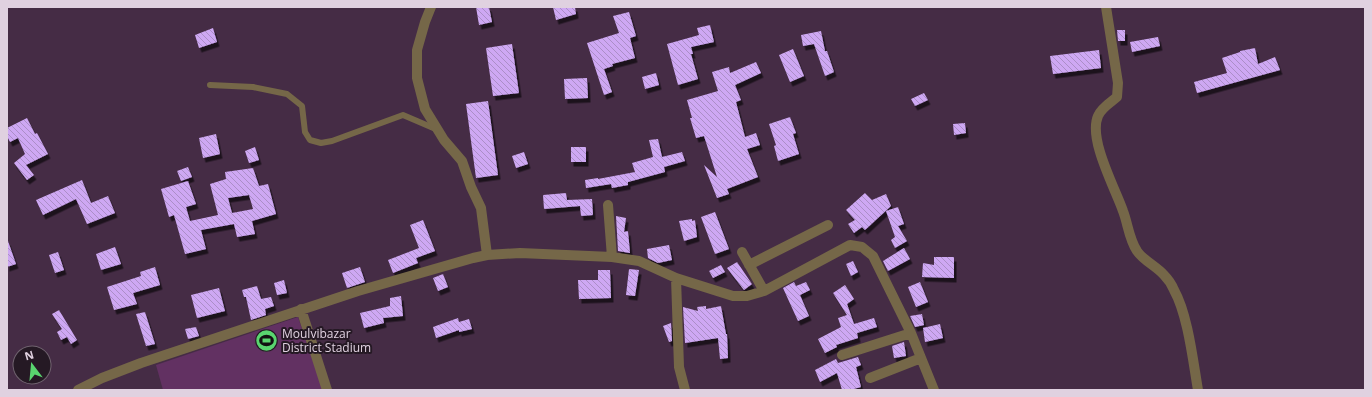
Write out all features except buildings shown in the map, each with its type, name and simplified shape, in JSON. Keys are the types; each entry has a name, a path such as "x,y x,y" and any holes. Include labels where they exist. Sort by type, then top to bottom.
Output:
{"street":[{"path":"431,7 417,50 417,78 425,109 444,140 462,161 471,187 481,208 488,255"},
{"path":"1106,7 1118,83 1117,97 1103,109 1098,116 1096,131 1098,144 1106,169 1127,221 1131,240 1138,252 1164,274 1175,290 1184,313 1198,390"},
{"path":"608,205 612,257"},
{"path":"749,265 828,225"},
{"path":"78,390 102,378 141,363 358,291 488,255 520,253 612,257 639,261 676,278 733,296 747,296 764,291 850,245 862,247 873,256 911,333 934,390"},
{"path":"742,252 764,291"},
{"path":"676,278 679,367 685,390"},
{"path":"301,310 327,390"},
{"path":"842,355 911,333"},
{"path":"870,378 921,358"}],"lane":[{"path":"210,85 253,87 287,94 302,106 305,132 310,140 321,143 332,141 403,116 439,131"}],"shaded area":[{"name":"Moulvibazar District Stadium","path":"298,317 323,390 163,390 156,365"}],"place":[{"name":"Moulvibazar District Stadium","path":"267,341"}]}
